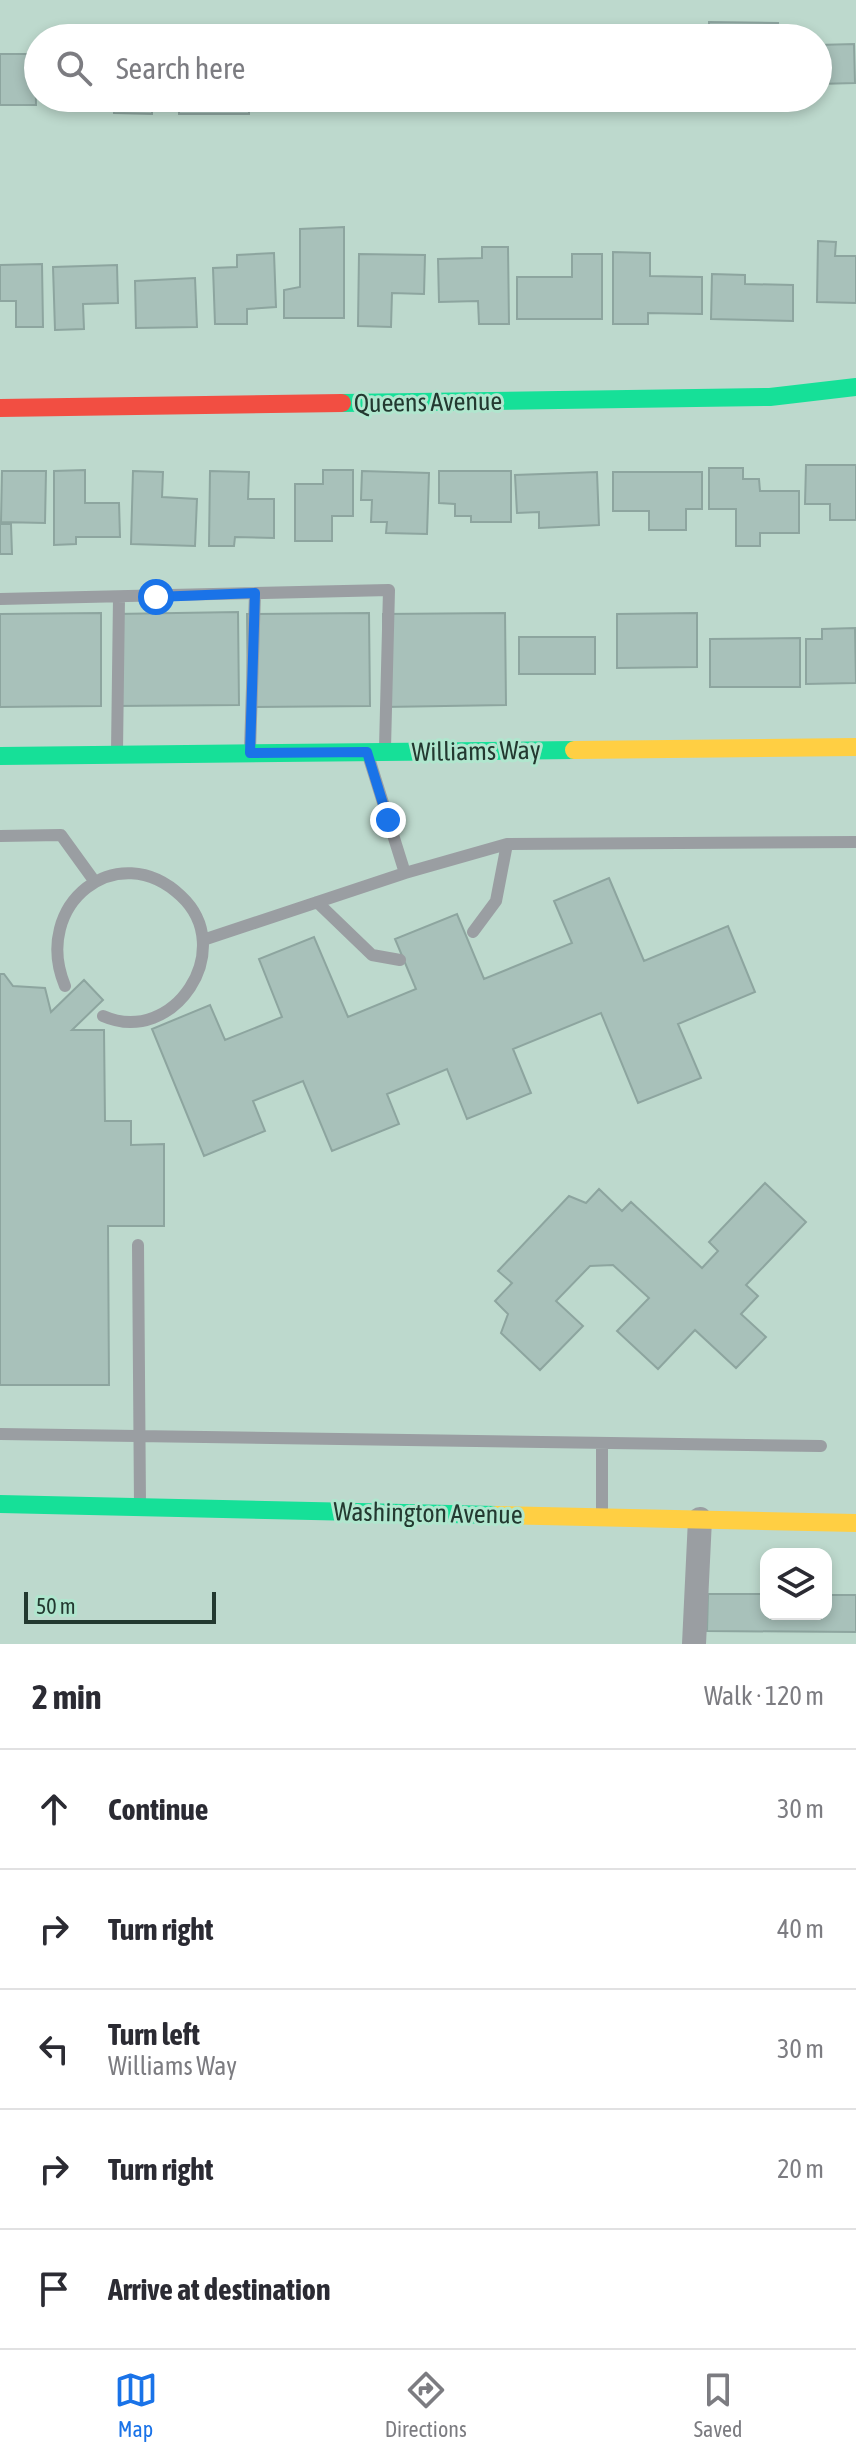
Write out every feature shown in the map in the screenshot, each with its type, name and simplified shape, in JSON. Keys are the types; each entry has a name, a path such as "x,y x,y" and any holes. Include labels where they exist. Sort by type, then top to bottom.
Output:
{"street":[{"name":"Queens Avenue","path":"0,408 770,397 856,387"},
{"name":"Williams Way","path":"0,756 856,747"},
{"name":"Washington Avenue","path":"0,1504 856,1523"},
{"path":"694,1644 700,1519"}],"lane":[{"path":"0,599 389,590 376,752 405,873"},
{"path":"250,753 255,593"},
{"path":"117,755 119,598"},
{"path":"0,836 61,835 95,882"},
{"path":"203,940 405,873 507,844 856,842"},
{"path":"473,932 496,901 507,844"},
{"path":"65,986 55,948 57,929 77,895 95,882 115,875 140,874 163,882 190,907 203,940 197,976 176,1005 155,1017 131,1022 103,1016"},
{"path":"317,902 372,955 400,960"},
{"path":"138,1245 140,1507"},
{"path":"0,1434 139,1439 329,1437 821,1446"},
{"path":"602,1444 602,1517"}],"building":[{"path":"709,22 778,23 778,24"},
{"path":"854,44 855,83 832,84 832,45"},
{"path":"0,54 24,54 24,105 0,105"},
{"path":"152,112 152,114 114,113"},
{"path":"179,112 249,112 249,114"},
{"path":"344,227 344,318 284,318 284,290 300,287 300,229"},
{"path":"818,241 836,242 835,256 856,256 856,303 817,302"},
{"path":"482,247 508,247 509,324 479,324 478,301 439,302 438,259 482,258"},
{"path":"613,252 650,253 650,276 702,277 702,314 648,313 648,324 613,324"},
{"path":"274,253 276,307 247,309 247,324 215,324 213,268 237,267 237,255"},
{"path":"359,254 425,255 424,294 392,293 391,327 358,326"},
{"path":"572,254 602,254 602,319 517,319 517,277 572,277"},
{"path":"42,264 43,327 16,327 16,301 0,301 0,265"},
{"path":"117,265 118,303 83,304 84,329 55,330 53,267"},
{"path":"712,274 745,275 745,284 793,285 793,321 711,319"},
{"path":"195,278 197,327 136,328 135,281"},
{"path":"806,465 856,465 856,520 830,520 830,504 805,504"},
{"path":"709,468 743,468 743,479 759,479 760,491 799,491 799,533 760,533 760,546 736,546 736,509 709,509"},
{"path":"85,470 85,503 119,503 120,537 76,537 76,544 54,545 54,471"},
{"path":"323,470 353,470 353,516 332,516 332,541 295,541 295,484 323,484"},
{"path":"2,471 46,471 45,523 1,522"},
{"path":"133,471 163,472 162,497 197,499 195,546 131,544"},
{"path":"210,471 249,472 248,499 274,499 274,538 235,537 234,546 209,546"},
{"path":"362,471 429,473 427,534 386,533 387,522 371,522 372,500 361,500"},
{"path":"439,471 511,471 511,522 471,522 471,516 455,516 455,504 439,503"},
{"path":"597,472 599,525 539,528 539,512 517,513 515,475"},
{"path":"613,472 702,472 702,509 686,509 686,530 649,530 649,511 613,511"},
{"path":"0,524 11,524 12,554 0,554"},
{"path":"238,612 239,705 117,706 116,614"},
{"path":"101,613 101,706 0,707 0,614"},
{"path":"369,613 370,706 248,707 247,614"},
{"path":"505,613 506,705 384,707 383,614"},
{"path":"697,613 697,667 617,668 617,614"},
{"path":"855,628 856,683 806,684 806,639 822,639 822,629"},
{"path":"519,637 595,637 595,674 519,674"},
{"path":"800,638 800,687 710,687 710,639"},
{"path":"609,878 644,961 728,926 755,992 678,1024 701,1078 638,1103 601,1013 513,1049 531,1093 467,1119 447,1069 387,1094 399,1124 332,1151 303,1081 253,1101 265,1131 204,1156 152,1029 210,1005 225,1040 282,1017 259,959 314,937 348,1017 416,989 395,939 457,914 484,979 572,943 554,901"},
{"path":"0,974 4,974 13,986 45,988 51,1012 84,980 103,1000 72,1030 104,1030 105,1121 131,1121 131,1145 164,1144 164,1226 108,1226 109,1385 0,1385"},
{"path":"765,1183 806,1222 746,1285 758,1296 741,1314 766,1337 736,1368 695,1330 658,1369 617,1331 649,1298 613,1265 590,1266 556,1301 583,1326 540,1370 501,1333 508,1314 495,1301 512,1283 498,1271 569,1196 586,1203 599,1189 622,1211 631,1202 702,1268 718,1251 709,1242"},
{"path":"708,1594 760,1594 760,1620 832,1620 832,1595 856,1595 856,1632 707,1631"}],"traffic: fast":[{"path":"342,403 770,397 856,387"},
{"path":"0,756 574,750"},
{"path":"0,1504 496,1515"}],"traffic: slow":[{"path":"574,750 856,747"},
{"path":"496,1515 856,1523"}],"traffic: jam":[{"path":"0,408 342,403"}],"route":[{"path":"156,597 255,593 250,753 367,752 388,820"}]}
